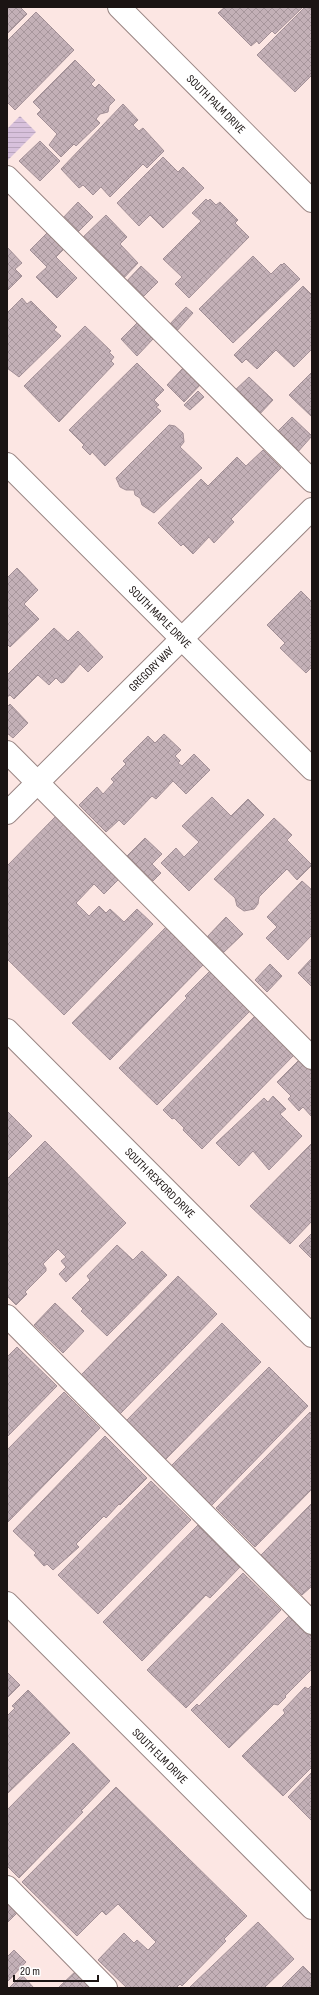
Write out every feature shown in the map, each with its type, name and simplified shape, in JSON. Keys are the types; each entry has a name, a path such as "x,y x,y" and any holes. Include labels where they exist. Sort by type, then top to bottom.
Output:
{"street":[{"name":"SOUTH PALM DRIVE","path":"119,7 312,201"},
{"path":"7,177 312,481"},
{"name":"SOUTH MAPLE DRIVE","path":"7,464 312,769"},
{"name":"GREGORY WAY","path":"7,813 312,509"},
{"path":"7,752 312,1058"},
{"name":"SOUTH REXFORD DRIVE","path":"7,1030 312,1336"},
{"path":"7,1316 312,1623"},
{"name":"SOUTH ELM DRIVE","path":"7,1603 312,1908"},
{"path":"7,1887 106,1988"}],"shaded area":[{"path":"20,116 36,132 7,161 7,129"}],"building":[{"path":"7,7 20,7 27,14 7,34"},
{"path":"225,7 303,7 275,34 272,31 259,44 257,41 251,46 218,13"},
{"path":"305,7 312,9 312,75 295,92 257,55"},
{"path":"36,12 74,50 15,110 7,102 7,41"},
{"path":"75,60 95,80 91,84 95,88 99,84 115,100 109,106 108,112 100,114 96,119 100,123 76,146 74,144 61,157 49,145 57,134 37,114 41,110 33,102"},
{"path":"123,104 138,120 133,125 139,131 143,128 164,151 147,168 143,164 110,197 101,187 93,195 83,185 79,188 61,169"},
{"path":"40,141 60,161 40,181 19,161"},
{"path":"163,157 178,172 183,167 204,188 163,228 150,215 139,226 117,203"},
{"path":"206,199 208,201 210,199 216,205 220,202 238,220 235,223 249,237 189,298 175,284 182,277 163,259 201,221 192,213"},
{"path":"78,202 93,217 76,234 61,220"},
{"path":"106,215 127,237 120,244 138,263 120,282 79,241"},
{"path":"47,233 64,249 56,257 77,278 57,298 36,277 47,267 30,250"},
{"path":"7,247 22,263 15,269 22,276 7,291"},
{"path":"253,256 271,274 284,263 300,279 233,343 199,309"},
{"path":"141,266 158,282 140,300 124,284"},
{"path":"303,286 312,295 312,349 294,367 276,350 257,369 246,359 242,363 234,355"},
{"path":"22,298 27,304 31,301 57,327 54,330 61,336 19,377 7,368 7,313"},
{"path":"186,307 193,313 175,333 168,326"},
{"path":"137,323 153,339 137,356 121,339"},
{"path":"85,326 111,351 109,352 114,357 111,361 114,364 59,422 24,386"},
{"path":"137,363 164,390 154,400 159,405 156,407 161,411 105,466 92,452 90,455 82,447 84,445 69,430"},
{"path":"183,368 201,384 184,402 167,385"},
{"path":"312,372 312,417 289,395"},
{"path":"249,377 273,400 256,418 232,393"},
{"path":"198,391 204,397 190,410 184,405"},
{"path":"292,417 312,436 296,454 275,434"},
{"path":"169,425 175,426 183,433 184,442 180,447 202,468 154,513 142,505 140,498 135,495 134,490 126,490 120,487 116,478"},
{"path":"263,450 281,468 231,519 234,522 214,543 209,537 193,554 183,544 181,546 158,523 201,479 208,486 237,457 246,466"},
{"path":"17,568 38,590 24,604 39,619 10,647 7,644 7,578"},
{"path":"301,591 312,602 312,667 306,673 280,648 285,643 267,625"},
{"path":"54,628 68,641 78,631 103,657 88,672 80,664 64,682 61,683 56,678 49,685 38,675 14,699 10,695 7,697 7,675"},
{"path":"10,704 28,723 13,738 7,733 7,707"},
{"path":"164,734 181,750 175,756 180,761 178,763 182,766 194,754 210,770 186,794 173,781 156,799 152,796 124,825 119,820 106,832 79,805 97,787 103,794 114,782 111,779 126,764 123,761 148,736 155,743"},
{"path":"212,797 231,816 248,799 264,815 189,891 161,863 176,848 184,857 199,842 182,826"},
{"path":"57,815 121,877 104,894 94,884 76,903 89,916 99,906 106,913 110,909 124,922 137,909 153,924 64,1015 7,959 7,866"},
{"path":"274,818 292,835 287,840 312,865 297,880 287,869 259,897 258,904 254,909 244,911 237,906 235,898 214,879"},
{"path":"145,838 162,854 152,864 161,873 153,881 127,856"},
{"path":"302,881 312,890 312,935 288,960 266,938 277,927 267,917"},
{"path":"226,917 243,934 223,953 207,937"},
{"path":"166,927 204,964 110,1060 72,1023"},
{"path":"312,958 312,987 298,973"},
{"path":"270,964 282,976 267,992 255,980"},
{"path":"211,970 251,1010 157,1105 119,1068 187,998 185,996"},
{"path":"256,1015 295,1054 202,1149 183,1130 184,1128 174,1118 172,1119 163,1110"},
{"path":"302,1057 312,1067 312,1117 303,1107 299,1111 288,1099 291,1096 277,1082"},
{"path":"273,1096 286,1109 280,1114 302,1136 269,1170 253,1151 239,1166 216,1143 264,1098 268,1102"},
{"path":"7,1111 32,1136 7,1161"},
{"path":"45,1141 126,1223 66,1282 59,1274 66,1267 61,1261 66,1257 58,1249 43,1264 46,1271 25,1292 27,1294 16,1305 7,1296 7,1179"},
{"path":"312,1143 312,1221 290,1244 250,1206"},
{"path":"312,1233 312,1259 299,1246"},
{"path":"117,1245 133,1260 142,1251 167,1275 107,1336 81,1311 83,1309 72,1298 90,1280 87,1276"},
{"path":"178,1276 217,1314 120,1414 81,1375"},
{"path":"55,1303 84,1331 63,1353 34,1325"},
{"path":"222,1323 261,1362 165,1460 126,1421"},
{"path":"17,1347 57,1386 7,1437 7,1357"},
{"path":"269,1367 308,1406 211,1506 171,1466"},
{"path":"64,1392 100,1428 7,1523 7,1450"},
{"path":"310,1412 312,1415 312,1489 255,1547 216,1508"},
{"path":"105,1436 147,1478 106,1518 104,1516 76,1544 79,1547 53,1570 47,1564 44,1566 34,1555 36,1553 13,1531"},
{"path":"151,1481 191,1520 98,1614 58,1575"},
{"path":"312,1503 312,1586 302,1595 261,1555"},
{"path":"198,1525 241,1566 210,1598 206,1595 142,1661 103,1622"},
{"path":"243,1573 281,1610 186,1708 147,1670"},
{"path":"290,1615 312,1637 312,1669 278,1705 274,1704 229,1748 191,1710 197,1704 199,1706"},
{"path":"7,1672 20,1685 7,1698"},
{"path":"312,1685 312,1767 283,1796 242,1756 285,1713 283,1710 305,1687 308,1689"},
{"path":"28,1690 70,1733 7,1794 7,1716 15,1708 12,1706"},
{"path":"73,1743 110,1781 81,1811 83,1812 19,1878 7,1866 7,1810"},
{"path":"312,1772 312,1821 288,1797"},
{"path":"116,1787 247,1916 224,1939 226,1941 182,1986 180,1984 176,1988 127,1988 98,1960 124,1933 134,1943 137,1940 148,1950 156,1942 118,1904 106,1915 102,1911 77,1936 22,1882"},
{"path":"7,1897 20,1910 7,1923"},
{"path":"258,1922 294,1959 264,1988 189,1988"},
{"path":"14,1950 26,1962 7,1982 7,1957"},
{"path":"303,1966 312,1975 312,1988 281,1988"},
{"path":"79,1968 92,1988 58,1988"},
{"path":"22,1975 34,1988 9,1988"}]}
